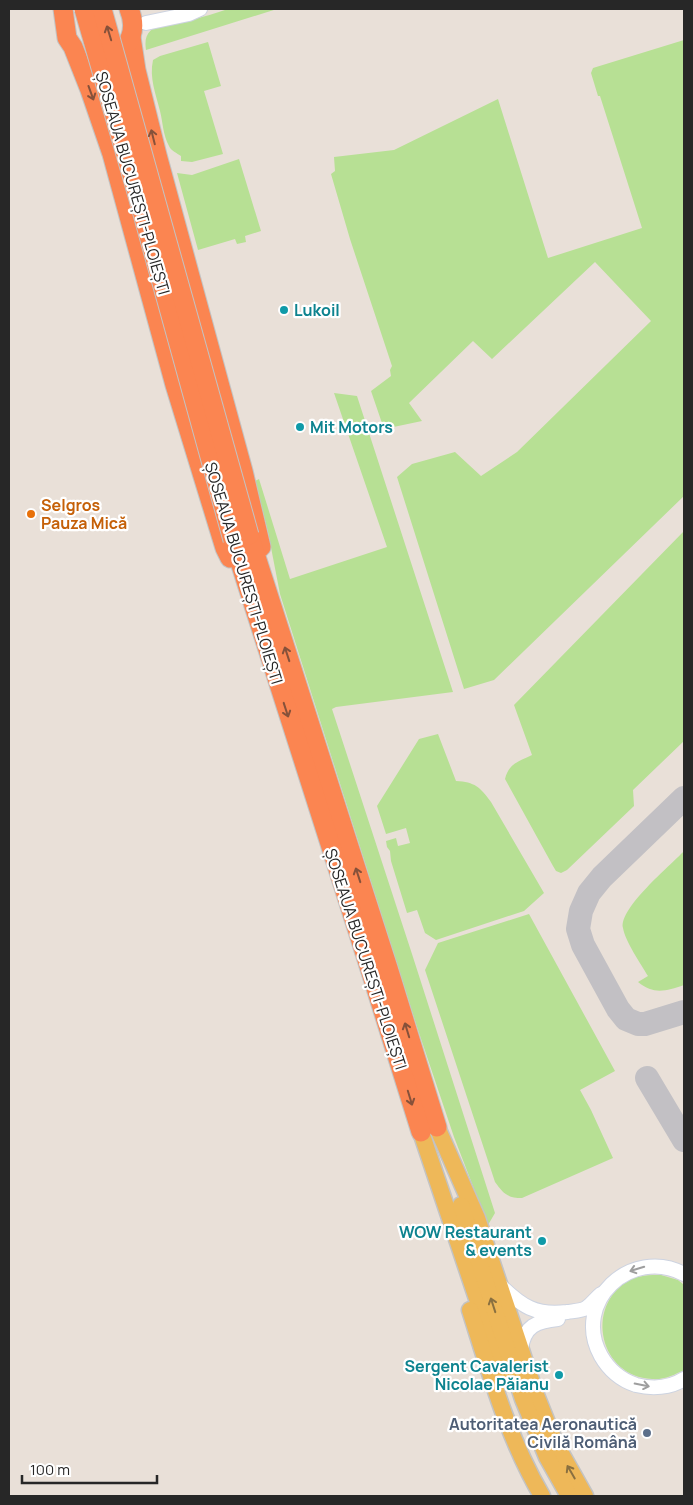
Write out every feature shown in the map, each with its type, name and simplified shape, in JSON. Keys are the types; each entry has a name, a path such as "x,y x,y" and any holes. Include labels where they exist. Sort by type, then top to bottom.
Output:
{"highway":[{"name":"ȘOSEAUA BUCUREȘTI-PLOIEȘTI","path":"84,9 137,192 374,981 429,1129"},
{"name":"ȘOSEAUA BUCUREȘTI-PLOIEȘTI","path":"102,9 241,537"},
{"path":"129,9 136,31 136,70 259,537 259,594"},
{"path":"66,13 66,32 90,90 112,154 175,385 224,548 259,594"},
{"path":"73,47 84,56 98,60 105,59 118,54 128,44 136,31"}],"main road":[{"name":"ȘOSEAUA BUCUREȘTI-PLOIEȘTI","path":"429,1129 477,1218 536,1395 552,1435 585,1496"},
{"name":"ȘOSEAUA BUCUREȘTI-PLOIEȘTI","path":"429,1129 438,1212 502,1410 525,1467 542,1496"},
{"name":"ȘOSEAUA BUCUREȘTI-PLOIEȘTI","path":"429,1129 512,1403 534,1454 556,1496"},
{"name":"ȘOSEAUA BUCUREȘTI-PLOIEȘTI","path":"429,1129 523,1399 547,1457 569,1496"}],"street":[{"path":"136,31 152,9"},
{"path":"136,31 200,9"},
{"path":"521,1349 522,1341 528,1329 532,1326 554,1314 588,1311 601,1298 608,1287 625,1274 644,1267 664,1267 684,1274"},
{"path":"500,1285 516,1300 546,1317"},
{"path":"588,1311 598,1349 606,1363 617,1375 631,1383 647,1387 669,1386 684,1379"}],"green space":[{"path":"228,9 277,9 146,50 148,33 153,29"},
{"path":"684,40 684,496 494,680 464,689 397,477 412,464 455,452 481,476 517,452 651,321 595,262 492,359 473,341 409,403 422,421 384,429 371,391 391,376 390,370 392,366 350,239 331,174 335,171 334,157 394,150 498,99 548,258 642,228 591,73 593,68"},
{"path":"208,42 221,86 204,91 223,154 192,162 181,161 181,156 171,149 165,138 152,80 153,60 160,56"},
{"path":"239,159 261,231 245,236 246,242 237,244 235,239 198,250 177,173 192,175"},
{"path":"334,393 357,396 453,692 332,709 495,1213 488,1225 454,1137 417,1027 280,594 268,532 255,481 259,479 290,579 387,547"},
{"path":"684,531 684,741 633,790 634,806 567,870 561,873 556,871 553,866 505,779 512,766 532,755 514,705"},
{"path":"438,734 456,781 477,786 491,802 544,893 524,911 436,940 425,933 417,910 407,913 391,861 390,851 387,847 386,841 396,838 398,846 410,843 406,828 386,834 377,806 419,739"},
{"path":"684,851 684,985 660,991 649,989 638,982 648,976 624,933 624,920 637,899"},
{"path":"529,914 615,1071 580,1090 613,1158 522,1198 506,1194 495,1182 425,970 438,943"},
{"path":"661,1275 678,1280 684,1285 684,1370 665,1378 652,1379 634,1375 620,1366 610,1354 604,1339 603,1323 606,1307 614,1293 628,1281 640,1276"}],"taxiway":[{"path":"684,798 602,877 589,893 581,911 578,929 583,945 618,1009 626,1019 638,1024 645,1024 684,1012"},
{"path":"647,1078 684,1140"}],"place":[{"name":"Lukoil","path":"284,310"},
{"name":"Mit Motors","path":"300,427"},
{"name":"Selgros Pauza Mică","path":"31,514"},
{"name":"WOW Restaurant & events","path":"542,1241"},
{"name":"Sergent Cavalerist Nicolae Păianu","path":"559,1375"},
{"name":"Autoritatea Aeronautică Civilă Română","path":"647,1433"}]}
